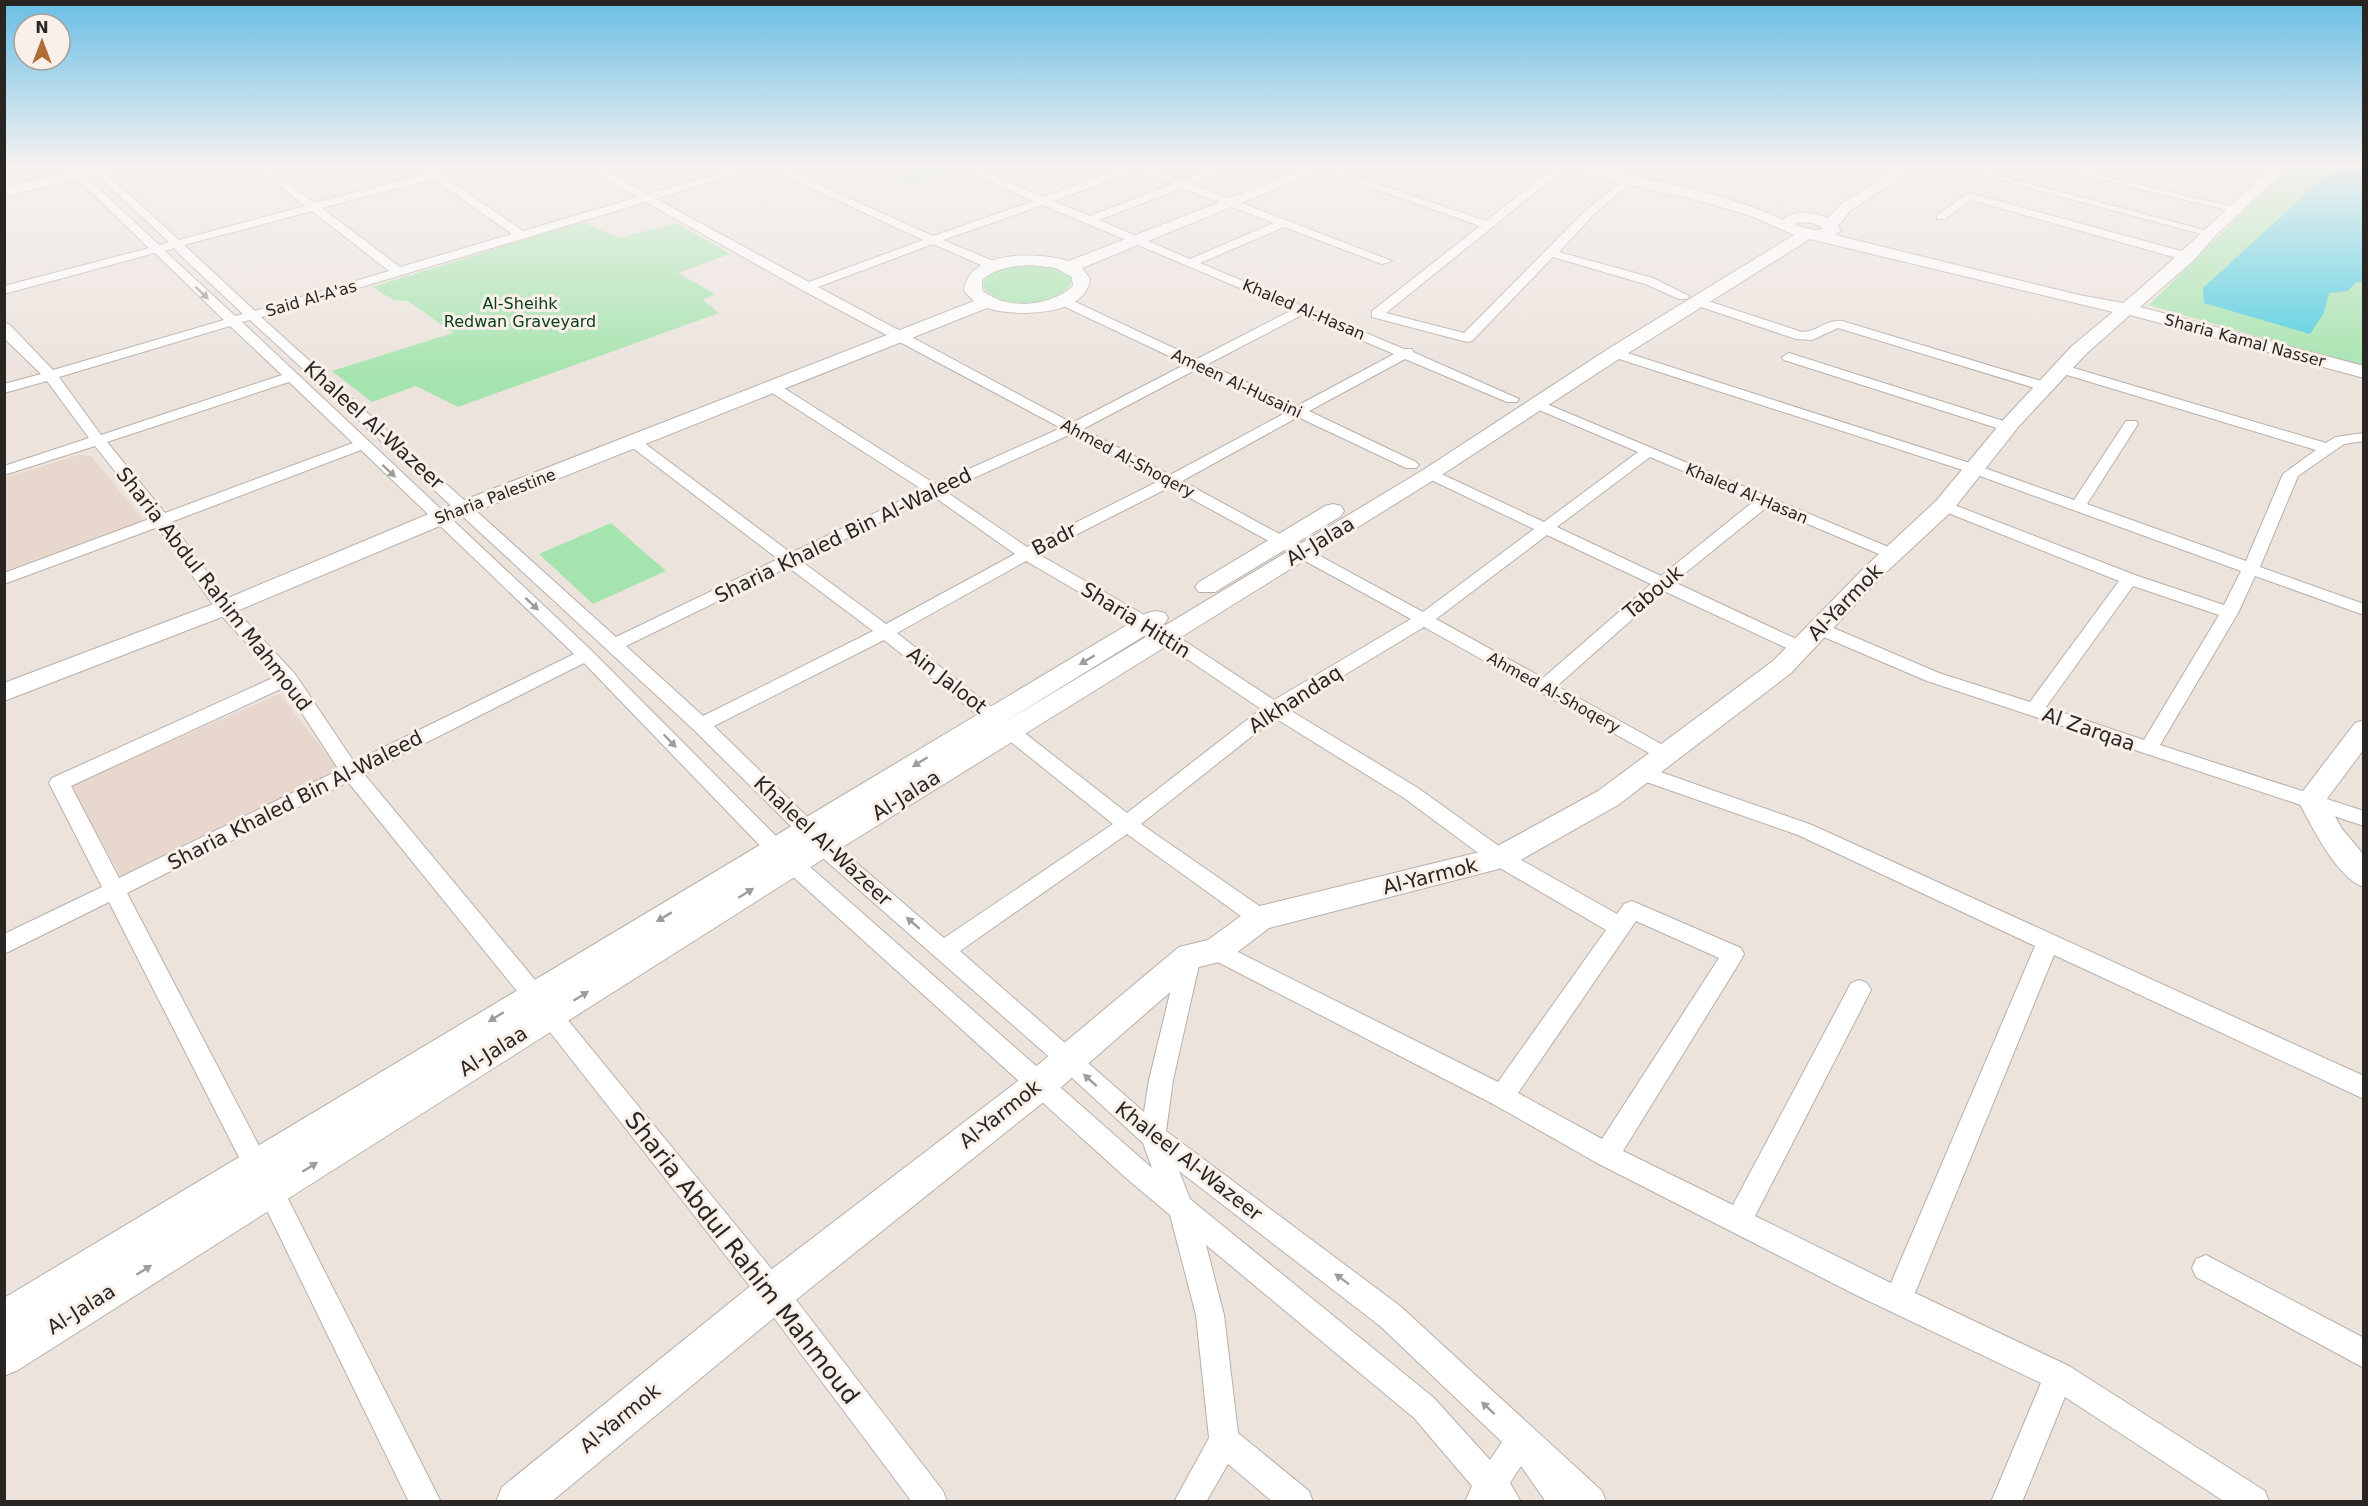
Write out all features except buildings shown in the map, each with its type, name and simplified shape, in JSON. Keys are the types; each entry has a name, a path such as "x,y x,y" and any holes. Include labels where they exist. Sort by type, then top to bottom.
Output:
{"street":[{"name":"Khaleel Al-Wazeer","path":"145,236 362,445 586,655 785,857 1039,1085 1179,1205 1424,1408 1492,1496"},
{"name":"Khaleel Al-Wazeer","path":"168,236 701,725 815,838 1153,1136 1390,1316 1521,1440 1565,1502"},
{"path":"4,290 206,236"},
{"path":"352,236 400,273"},
{"name":"Said Al-A'as","path":"4,389 521,236"},
{"name":"Ahmed Al-Shoqery","path":"717,236 1424,619 1665,755"},
{"path":"925,236 994,266"},
{"path":"806,286 943,236"},
{"name":"Khaled Al-Hasan","path":"1129,236 1892,554"},
{"path":"1069,267 1142,236"},
{"path":"1192,262 1252,236"},
{"path":"1319,236 1386,261"},
{"path":"1473,236 1376,314 1467,338 1567,236"},
{"name":"Al-Jalaa","path":"1525,401 1570,366 1691,299 1792,236"},
{"name":"Sharia Kamal Nasser","path":"1846,236 2079,300 2127,309 2364,372"},
{"path":"2114,236 2188,257"},
{"name":"Al-Yarmok","path":"518,1502 773,1293 1039,1085 1067,1060 1203,953 1260,918 1500,858 1608,798 1782,667 1892,554 1944,506 2008,427 2062,369 2188,257 2206,236"},
{"path":"1551,253 1649,281 1691,299 1801,336 1812,336 1837,324 2046,387"},
{"path":"1032,260 1069,267 1080,276 1082,283 1078,291 1063,301 1022,308 987,302 975,295 972,283 981,272 994,266 1032,260"},
{"name":"Al-Jalaa","path":"4,1320 256,1165 542,1005 1420,469 1525,401 1615,353 1691,299"},
{"name":"Ameen Al-Husaini","path":"1063,301 1801,648"},
{"name":"Sharia Palestine","path":"4,693 224,608 439,518 987,302"},
{"name":"Sharia Khaled Bin Al-Waleed","path":"614,645 934,490 1073,428 1304,309"},
{"name":"Sharia Abdul Rahim Mahmoud","path":"7,335 50,375 98,441 144,495 160,521 224,608 289,678 350,771 542,1005 773,1293 932,1502"},
{"name":"Badr","path":"701,725 885,632 1026,554 1171,481 1296,410 1407,352"},
{"path":"1615,353 1974,469 2364,610"},
{"path":"1790,357 2008,427"},
{"path":"2062,369 2327,448"},
{"path":"4,471 291,377"},
{"name":"Sharia Hittin","path":"771,386 934,490 1026,554 1155,630 1274,709 1411,793 1500,858 1620,927"},
{"path":"2078,506 2131,424"},
{"path":"2148,749 2229,613 2252,568 2291,474 2340,440 2364,437"},
{"name":"Ain Jaloot","path":"634,442 885,632 1127,824 1260,918"},
{"path":"4,579 362,445"},
{"name":"Alkhandaq","path":"944,950 1127,824 1274,709 1424,619 1648,452"},
{"name":"Tabouk","path":"1545,686 1663,583 1764,501"},
{"path":"1944,506 2130,579 2229,613"},
{"path":"2034,710 2130,579"},
{"name":"Al Zarqaa","path":"1818,628 1933,677 2148,749 2311,799 2364,819"},
{"name":"Sharia Khaled Bin Al-Waleed","path":"4,945 586,655"},
{"path":"256,1165 59,783 289,678"},
{"path":"2364,729 2311,799 2332,837 2364,876"},
{"path":"1641,773 1805,830 2364,1088"},
{"path":"1502,1096 1632,910 1733,954 1605,1155"},
{"path":"1898,1300 2049,941"},
{"path":"1189,1502 1224,1441 1210,1315 1188,1228 1153,1136 1161,1080 1203,953 1502,1096 1605,1155 1898,1300 2059,1376 2254,1502"},
{"path":"1738,1221 1858,990"},
{"name":"Al-Jalaa","path":"4,1356 271,1192 542,1005"},
{"path":"271,1192 426,1502"},
{"path":"2206,1268 2364,1354"},
{"path":"2006,1502 2059,1376"},
{"path":"1492,1496 1521,1440 1590,1502"},
{"path":"1224,1441 1298,1502"}],"shaded area":[{"path":"79,455 91,456 144,521 5,571 5,478"},
{"path":"279,694 341,772 122,878 70,786"}],"green space":[{"name":"Al-Sheihk Redwan Graveyard","path":"535,236 700,236 730,254 678,273 715,294 703,300 719,313 458,407 416,386 372,402 332,371 453,333 408,301 393,300 372,287"},
{"path":"2219,236 2363,236 2363,367 2149,305"},
{"path":"1030,264 1057,268 1071,277 1071,283 1064,291 1053,297 1027,303 1001,299 991,294 983,286 990,274 1002,268"},
{"path":"611,523 666,571 593,604 539,554"}],"water":[{"path":"2260,236 2363,236 2363,282 2357,282 2347,291 2329,293 2324,313 2310,334 2204,303 2203,288"}]}
